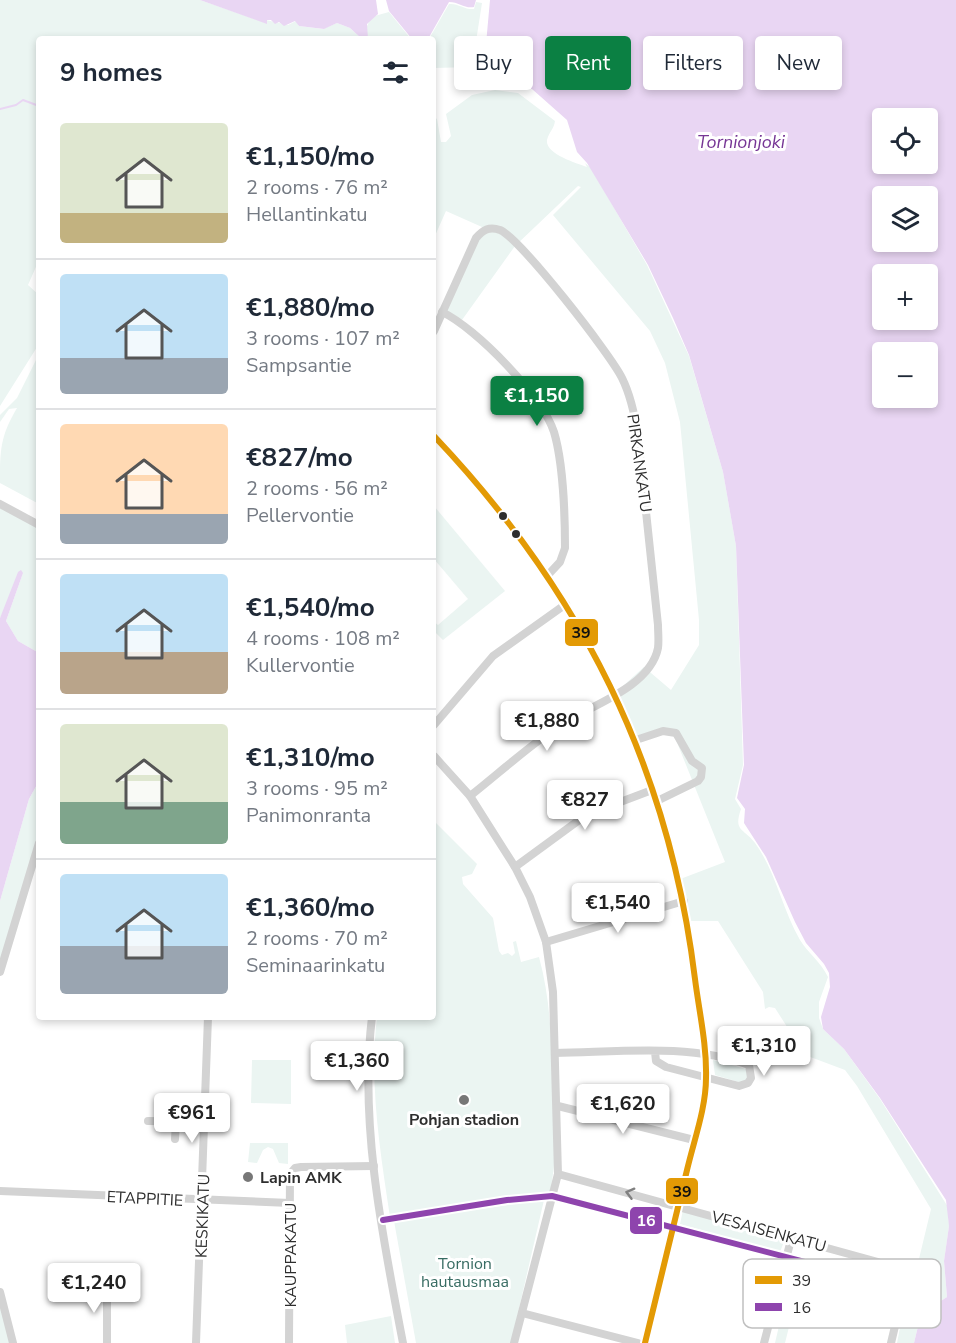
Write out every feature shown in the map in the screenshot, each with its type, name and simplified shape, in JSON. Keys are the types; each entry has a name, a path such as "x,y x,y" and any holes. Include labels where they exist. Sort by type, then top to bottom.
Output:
{"street":[{"name":"PIRKANKATU","path":"442,312 476,238 483,230 492,228 510,237 596,339 622,379 633,409 644,478 658,648 652,662 616,697 561,725 470,796"},
{"path":"436,326 442,312 459,320 488,345 537,403 554,432 565,548 560,562 547,576"},
{"path":"436,438 473,478 547,576 566,604 616,697 636,740 657,801 684,901 706,1077 694,1140 645,1343"},
{"path":"0,504 36,523"},
{"path":"436,723 493,656 566,604"},
{"path":"636,740 663,731 675,733 692,761 702,768 702,777 698,781 657,801"},
{"path":"436,758 470,796 515,867 530,897 546,942 553,992 558,1106 558,1174 514,1343"},
{"path":"515,867 586,815 652,790"},
{"path":"0,972 36,853"},
{"path":"546,942 684,901"},
{"name":"KESKIKATU","path":"196,1343 208,1020"},
{"path":"372,1020 369,1055 374,1166 403,1343"},
{"path":"555,1053 655,1052 704,1053 749,1065 751,1071 748,1083 742,1086 662,1066 656,1061 655,1052"},
{"path":"558,1106 694,1140"},
{"path":"148,1121 205,1122"},
{"path":"175,1139 176,1122"},
{"name":"KAUPPAKATU","path":"289,1343 290,1174 295,1168 374,1166"},
{"name":"VESAISENKATU","path":"558,1174 792,1236 868,1259"},
{"name":"ETAPPITIE","path":"0,1191 290,1203"},
{"name":"VESAISENKATU","path":"383,1220 507,1200 552,1196 793,1259"},
{"path":"785,1257 792,1236"},
{"path":"106,1343 107,1284"},
{"path":"0,1292 13,1343"},
{"path":"522,1313 638,1343"},
{"path":"764,1343 768,1328"},
{"path":"891,1343 895,1328"}],"green space":[{"path":"0,0 200,0 266,23 266,20 288,25 296,21 299,26 323,29 337,23 350,28 359,36 36,36 36,267 28,285 36,292 36,349 0,406"},
{"path":"476,2 482,3 477,36 454,36 454,67 436,68 436,36 431,36 449,4 474,9"},
{"path":"389,12 409,36 366,36 365,31 371,17"},
{"path":"495,90 518,93 555,121 547,140 548,145 556,154 587,167 585,163 591,168 647,265 689,356 723,472 736,546 743,765 735,799 741,809 739,826 762,854 800,940 828,977 819,1002 819,1018 823,1029 844,1049 880,1099 948,1207 949,1226 944,1261 947,1297 941,1301 941,1259 919,1259 931,1209 857,1086 845,1070 805,1055 775,1008 765,1009 763,992 718,921 687,921 675,881 725,862 674,735 664,734 635,743 614,694 644,667 671,690 699,645 699,620 680,422 665,363 650,331 553,215 581,187 578,186 515,246 462,320 445,311 482,227 446,211 436,234 436,118 441,142 446,142 451,136 446,114 472,95"},
{"path":"36,360 36,502 0,483 2,444 7,427 17,408 9,409 0,422 0,415 17,398"},
{"path":"0,504 36,525 36,651 18,641 6,621 23,573 0,618"},
{"path":"436,508 505,591 443,640 436,633 436,624 438,625 468,599 436,561"},
{"path":"36,786 36,844 0,967 0,901 29,799"},
{"name":"Pohjan stadion","path":"436,823 477,864 472,874 462,877 463,884 493,918 499,951 502,955 508,953 512,956 515,953 513,942 516,941 521,962 539,957 546,987 551,1031 555,1149 550,1192 390,1217 379,1142 374,1067 377,1020 436,1020"},
{"path":"252,1060 291,1060 291,1104 251,1103"},
{"path":"713,1060 746,1069 748,1073 746,1080 742,1083 715,1075"},
{"path":"250,1143 288,1143 288,1164 279,1163 273,1149 268,1147 263,1150 257,1163 248,1162"},
{"name":"Tornion hautausmaa","path":"544,1200 511,1343 416,1343 394,1221"},
{"path":"683,1210 785,1239 780,1252 680,1224"},
{"path":"0,1301 11,1343 0,1343"},
{"path":"391,1316 395,1343 347,1343 345,1325"},
{"path":"778,1328 789,1328 785,1343 775,1343"},
{"path":"900,1328 918,1328 914,1343 897,1343"}],"water":[{"path":"200,0 376,0 378,14 367,24 368,36 359,36 350,28 337,23 324,29 299,26 295,21 284,26 279,22 275,24 267,20 267,24"},
{"path":"386,0 476,0 474,7 449,2 430,36 410,36 389,11"},
{"name":"Tornionjoki","path":"490,0 956,0 956,1343 914,1343 918,1328 941,1328 941,1301 947,1297 944,1261 949,1226 946,1200 880,1098 844,1049 823,1029 821,1017 830,987 829,973 806,943 766,857 744,823 745,809 737,798 744,765 736,546 723,472 689,355 648,265 587,163 577,152 567,120 533,90 533,36 487,36"},
{"path":"21,570 23,573 6,621 18,641 36,651 36,786 29,799 0,901 0,618 18,572"}],"waterway":[{"path":"0,109 16,105 23,100 36,105"}],"transit line":[{"name":"39","path":"436,438 486,495 533,556 574,620 610,686 640,754 664,826 682,901 704,1041 706,1066 704,1101 645,1343"},
{"name":"16","path":"383,1220 507,1200 552,1196 794,1259"}],"place":[{"name":"Pohjan stadion","path":"464,1100"},
{"name":"Lapin AMK","path":"248,1177"}]}
